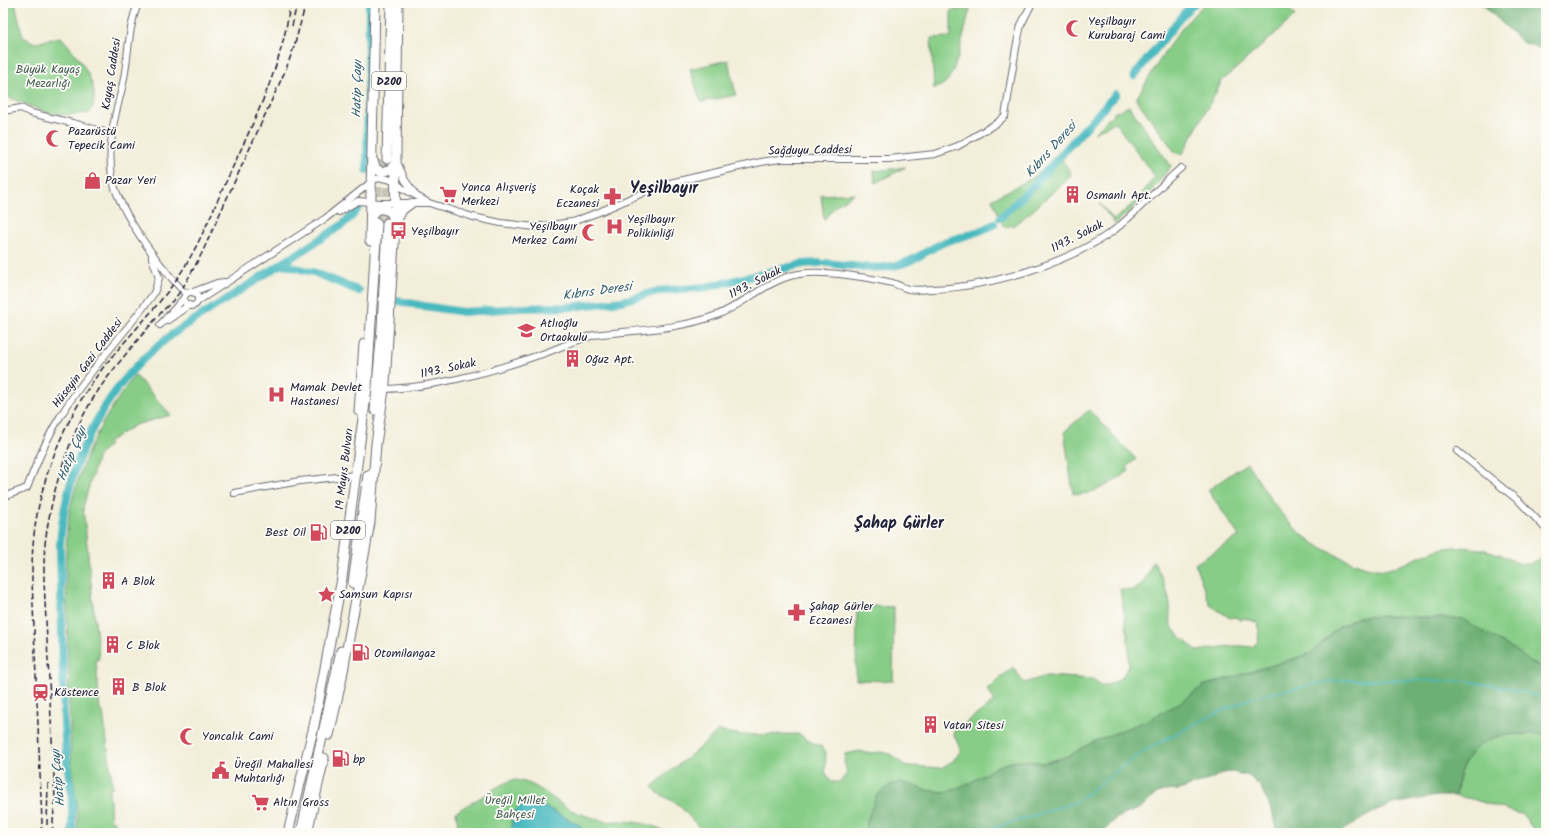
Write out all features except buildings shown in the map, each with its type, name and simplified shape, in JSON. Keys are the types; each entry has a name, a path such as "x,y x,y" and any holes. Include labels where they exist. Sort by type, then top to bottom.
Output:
{"highway":[{"path":"307,833 342,675 370,522 376,444 384,389 391,225 395,203 395,182 384,160 375,3"},
{"name":"D200","path":"381,3 384,160"},
{"name":"D200","path":"384,160 391,3"},
{"path":"384,160 398,3"},
{"name":"19 Mayıs Bulvarı","path":"288,833 314,726 339,597 361,428 359,407 370,254 374,222 371,202 372,183 384,160"},
{"path":"391,225 400,213 410,204"},
{"path":"374,222 373,213 376,209 384,208 391,212 394,217 391,225"},
{"name":"19 Mayıs Bulvarı","path":"301,833 345,631 366,494 391,225"},
{"path":"329,735 333,686"}],"street":[{"name":"Kayaş Caddesi","path":"138,3 130,26 124,77 112,134 112,177 117,193 125,210 152,253 169,276 188,295"},
{"name":"Sağduyu Caddesi","path":"430,203 473,217 501,223 535,227 572,222 661,185 761,162 780,159 889,159 935,154 958,146 997,123 1005,116 1016,48 1022,25 1032,6 1036,3"},
{"path":"3,111 21,108 31,113 112,134"},
{"path":"384,160 405,180 416,196"},
{"name":"1193. Sokak","path":"384,389 411,387 505,367 538,356 581,338 594,335 675,326 701,320 719,314 773,283 795,275 816,272 890,282 910,290 968,286 1023,272 1093,244 1106,236 1134,213 1181,168"},
{"path":"225,282 216,283 188,295 160,325 326,218 375,180 382,178 395,182 402,188 430,203"},
{"path":"326,218 358,201 410,204 430,203"},
{"path":"358,201 368,208 374,222"},
{"name":"Hüseyin Gazi Caddesi","path":"3,497 26,488 45,443 60,416 95,366 154,293 159,278 152,258 152,253"},
{"path":"188,295 196,294 198,301"},
{"path":"188,295 186,302 189,305"},
{"path":"1457,451 1520,502 1546,529"},
{"path":"234,493 300,481 356,475"}],"green space":[{"name":"Büyük Kayaş Mezarlığı","path":"3,3 15,3 23,37 35,43 61,37 75,53 92,83 94,94 93,104 89,113 68,115 47,113 3,95"},
{"path":"1206,3 1275,3 1289,9 1295,16 1222,81 1182,155 1175,152 1136,99 1176,36 1195,13"},
{"path":"1481,3 1546,3 1546,50 1522,42"},
{"path":"951,10 970,10 952,72 948,80 943,85 934,89 931,38 951,37"},
{"path":"728,60 736,95 701,102 690,69"},
{"path":"1129,106 1171,166 1151,191 1115,224 1099,203 1114,220 1136,201 1155,177 1115,122 1094,133 1114,113"},
{"path":"1063,152 1066,155 1062,160 1070,171 1071,176 1031,212 1014,225 1004,227 992,199 1025,182 1044,170"},
{"path":"906,167 875,183 874,171"},
{"path":"855,193 835,206 824,220 821,195"},
{"path":"135,375 171,415 135,425 108,442 109,445 98,456 83,507 99,659 96,659 100,711 103,712 113,787 109,788 111,821 114,821 114,833 77,833 76,794 71,755 69,701 66,573 68,522 80,473 94,439 112,407"},
{"path":"1089,410 1136,459 1127,467 1129,471 1117,479 1102,488 1079,494 1073,493 1065,431"},
{"path":"1247,463 1282,514 1302,534 1315,544 1336,555 1359,565 1374,569 1388,569 1396,567 1429,553 1455,547 1483,550 1499,554 1518,563 1530,563 1538,559 1543,551 1544,542 1542,515 1546,513 1546,669 1531,663 1518,652 1461,619 1396,616 1359,617 1339,627 1310,654 1203,686 1181,702 1148,720 1093,742 1068,756 1044,763 1019,760 998,766 968,784 945,792 923,790 915,786 868,818 865,833 742,833 741,829 726,826 719,833 704,833 679,805 658,793 652,787 703,745 718,730 743,735 799,734 822,747 826,752 825,772 832,782 840,782 847,773 844,761 845,754 860,751 867,753 882,752 892,755 903,764 909,766 942,768 952,762 961,751 953,732 995,701 987,689 1013,667 1024,683 1046,676 1093,679 1101,685 1107,685 1118,680 1128,666 1129,653 1120,589 1137,589 1146,578 1153,561 1168,593 1171,625 1181,638 1197,651 1231,646 1252,647 1258,642 1258,623 1245,618 1240,620 1235,617 1230,618 1210,605 1195,564 1239,536 1208,490"},
{"path":"857,605 894,607 893,681 856,680"},
{"path":"1396,616 1462,619 1518,652 1531,663 1546,669 1546,734 1507,735 1484,742 1475,749 1467,759 1460,772 1456,796 1437,796 1393,804 1372,813 1338,833 1277,833 1272,811 1260,786 1249,776 1232,772 1223,773 1211,779 1179,790 1163,791 1156,794 1143,807 1117,818 1107,828 1105,833 865,833 868,818 876,796 890,785 900,782 924,790 945,792 968,784 998,766 1019,760 1044,763 1068,756 1093,742 1148,720 1181,702 1203,686 1310,654 1339,627 1359,617"},
{"path":"1505,734 1546,734 1546,833 1536,833 1523,815 1472,799 1456,796 1460,773 1467,758 1480,743"},
{"name":"Üreğil Millet Bahçesi","path":"513,780 523,781 532,785 572,810 584,815 607,821 627,821 645,824 657,827 668,833 459,833 456,812 499,786"}],"water":[{"path":"532,802 540,804 579,825 584,833 512,833 512,820 514,812 521,806"}],"waterway":[{"name":"Hatip Çayı","path":"367,170 369,3"},
{"name":"Kıbrıs Deresi","path":"1134,76 1185,12 1195,3"},
{"name":"Kıbrıs Deresi","path":"1000,218 1032,187 1116,94"},
{"name":"Hatip Çayı","path":"72,833 72,797 66,754 64,723 60,545 64,513 71,483 81,453 94,424 130,373 152,351 177,331 342,225 358,208"},
{"name":"Kıbrıs Deresi","path":"827,263 878,268 897,265 912,260 945,242 976,233 994,224"},
{"name":"Kıbrıs Deresi","path":"399,301 463,312 519,308 570,307 622,301 658,291 707,287 803,264 820,263"},
{"name":"Kıbrıs Deresi","path":"281,264 316,273 359,291"},
{"path":"975,833 1076,802 1142,752 1194,724 1253,697 1332,681 1344,680 1466,681 1508,688 1546,698"}],"tunnel":[{"path":"377,223 378,159"},
{"path":"387,159 387,223"}],"railway":[{"path":"41,833 42,822 32,563 36,521 47,475 65,430 88,388 169,289 185,266 198,243 246,139 274,72 281,50 290,3"},
{"path":"292,26 297,3"},
{"path":"52,833 55,798 44,562 48,522 59,476 75,432 98,391 129,351 176,297 201,255 286,69 294,47 306,3"},
{"path":"47,825 48,783"}],"place":[{"name":"Yeşilbayır Kurubaraj Cami","path":"1075,28"},
{"name":"Pazarüstü Tepecik Cami","path":"55,138"},
{"name":"Pazar Yeri","path":"92,180"},
{"name":"Yonca Alışveriş Merkezi","path":"448,194"},
{"name":"Osmanlı Apt.","path":"1073,195"},
{"name":"Koçak Eczanesi","path":"612,196"},
{"name":"Yeşilbayır Polikinliği","path":"614,226"},
{"name":"Yeşilbayır","path":"398,231"},
{"name":"Yeşilbayır Merkez Cami","path":"590,233"},
{"name":"Atlıoğlu Ortaokulu","path":"527,330"},
{"name":"Oğuz Apt.","path":"572,359"},
{"name":"Mamak Devlet Hastanesi","path":"277,394"},
{"name":"Best Oil","path":"319,532"},
{"name":"A Blok","path":"108,581"},
{"name":"Samsun Kapısı","path":"326,594"},
{"name":"Şahap Gürler Eczanesi","path":"796,613"},
{"name":"C Blok","path":"113,645"},
{"name":"Otomilangaz","path":"361,653"},
{"name":"B Blok","path":"119,687"},
{"name":"Köstence","path":"41,692"},
{"name":"Vatan Sitesi","path":"930,725"},
{"name":"Yoncalık Cami","path":"189,736"},
{"name":"bp","path":"340,759"},
{"name":"Üreğil Mahallesi Muhtarlığı","path":"221,771"},
{"name":"Altın Gross","path":"260,802"}],"district":[{"name":"Yeşilbayır","path":"664,187"},
{"name":"Şahap Gürler","path":"899,522"}]}
